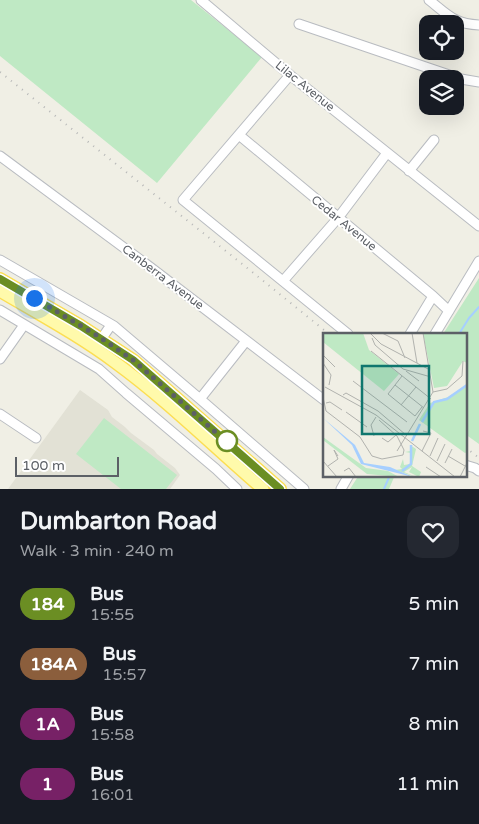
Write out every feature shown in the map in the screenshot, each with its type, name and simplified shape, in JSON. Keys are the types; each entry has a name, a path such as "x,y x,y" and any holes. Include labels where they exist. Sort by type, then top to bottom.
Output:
{"main road":[{"path":"0,279 102,338 133,360 280,489"},
{"path":"0,291 75,334 118,364 263,489"}],"street":[{"name":"Lilac Avenue","path":"201,0 479,226"},
{"path":"429,0 456,21 479,25"},
{"path":"299,24 461,79 479,82"},
{"path":"290,74 183,200 347,333"},
{"name":"Cedar Avenue","path":"239,135 449,311"},
{"path":"410,171 434,140"},
{"path":"283,281 338,218 387,153"},
{"name":"Canberra Avenue","path":"0,156 150,266 323,399"},
{"path":"0,260 112,325 304,489"},
{"path":"435,333 479,261"},
{"path":"411,333 433,296"},
{"path":"0,310 99,369 216,469 236,489"},
{"path":"0,359 24,325"},
{"path":"102,338 112,325"},
{"path":"200,399 246,341"},
{"path":"0,414 36,438"},
{"path":"466,465 479,471"},
{"path":"341,489 348,477"}],"shaded area":[{"path":"80,390 108,410 112,417 175,468 180,475 170,489 8,489"}],"green space":[{"path":"0,0 191,0 262,57 157,183 0,56"},
{"path":"479,278 479,444 466,435 466,333 444,333"},
{"path":"104,418 177,475 166,489 121,489 76,454"},
{"path":"358,477 394,477 389,489 350,489"}],"waterway":[{"path":"460,333 479,307"},
{"path":"384,489 389,477"}],"railway":[{"path":"0,72 328,333"},
{"path":"466,448 479,458"}],"bus line":[{"name":"184","path":"0,279 114,346 133,360 280,489"}],"route":[{"path":"34,298 114,346 133,360 228,443 227,441"}]}
